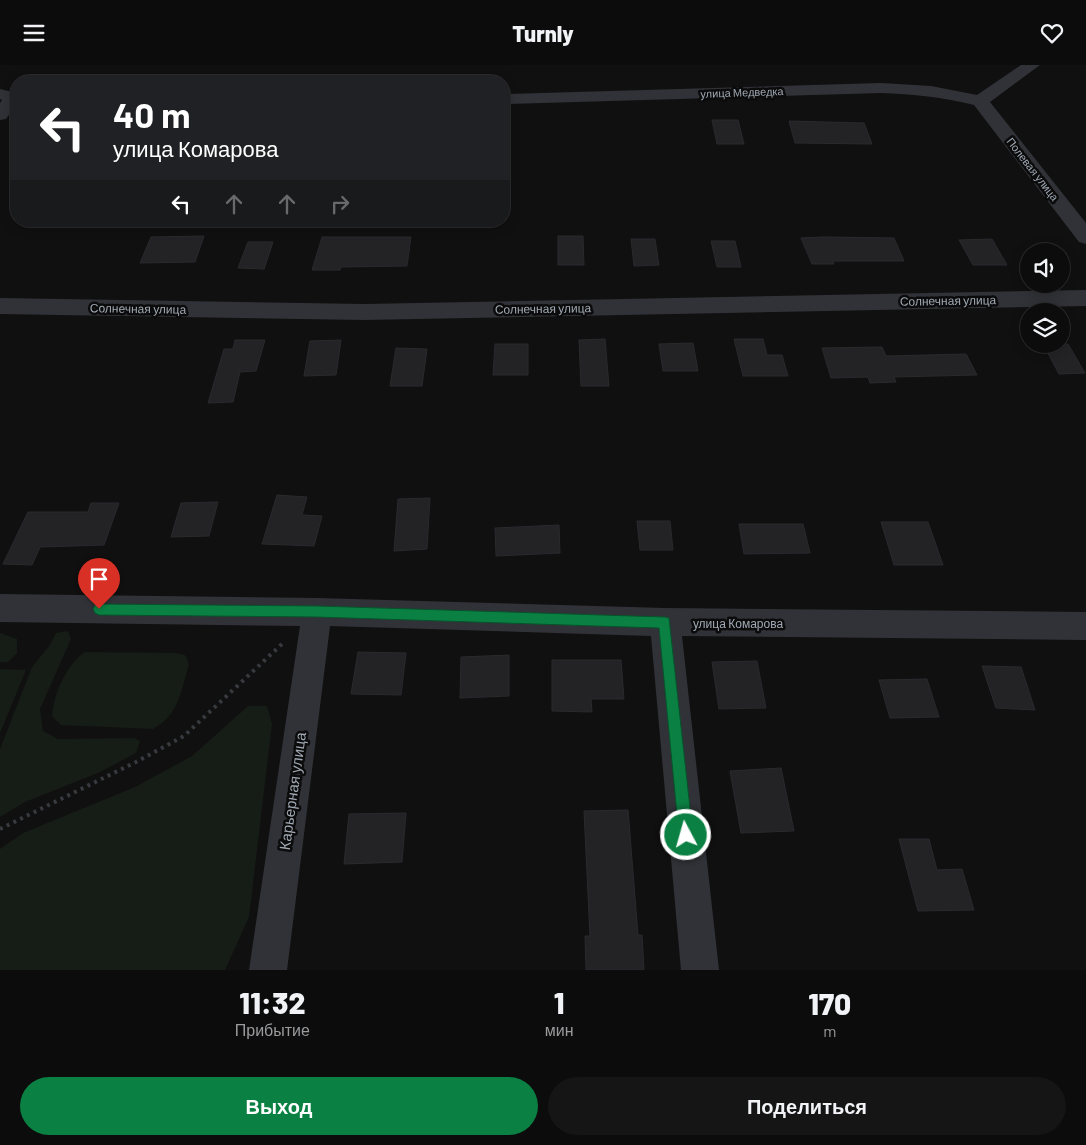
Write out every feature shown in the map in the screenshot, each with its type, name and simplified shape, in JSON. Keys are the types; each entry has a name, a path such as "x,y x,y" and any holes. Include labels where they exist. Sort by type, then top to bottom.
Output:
{"street":[{"path":"980,101 1032,65"},
{"name":"улица Медведка","path":"510,99 925,89 955,93 980,101"},
{"path":"0,115 7,96"},
{"name":"Полевая улица","path":"980,101 1086,237"},
{"name":"Солнечная улица","path":"0,305 364,312 1086,297"},
{"name":"улица Комарова","path":"0,608 317,612 665,623 1086,626"},
{"name":"Карьерная улица","path":"268,970 317,612"},
{"path":"665,623 700,970"}],"path":[{"path":"0,829 136,763 184,735 317,612"}],"shaded area":[{"path":"68,631 71,639 40,709 43,731 58,739 134,738 140,741 136,753 100,772 25,802 0,817 0,749 32,667 50,645 56,633"},
{"path":"0,633 17,639 17,653 8,662 0,662"},
{"path":"85,652 175,653 185,655 189,664 181,693 174,709 162,723 153,729 61,725 52,716 55,698 62,680 72,664"},
{"path":"0,669 26,670 0,733"},
{"path":"248,706 267,706 272,724 249,917 225,970 0,970 0,849 23,833 135,787 192,756"}],"building":[{"path":"712,120 738,120 744,144 717,144"},
{"path":"789,121 864,123 872,144 795,143"},
{"path":"204,236 195,262 140,263 151,237"},
{"path":"558,236 583,236 584,265 558,265"},
{"path":"322,237 411,237 407,266 341,267 340,270 312,270"},
{"path":"801,238 894,238 904,261 833,261 834,264 812,264"},
{"path":"631,239 655,239 659,265 634,266"},
{"path":"992,239 1007,265 973,265 959,240"},
{"path":"711,241 735,241 741,267 717,267"},
{"path":"248,242 273,242 264,269 238,268"},
{"path":"605,339 609,386 581,386 579,340"},
{"path":"734,339 763,339 767,355 782,355 788,376 743,376"},
{"path":"235,340 265,340 256,371 240,372 233,402 208,403 224,349 233,349"},
{"path":"341,340 336,375 304,376 310,341"},
{"path":"693,343 698,371 663,371 659,344"},
{"path":"495,344 528,344 528,375 493,375"},
{"path":"882,347 886,356 966,354 977,375 894,377 896,382 870,383 868,377 831,378 822,348"},
{"path":"1070,347 1085,373 1059,374 1048,353 1070,353"},
{"path":"396,348 427,349 422,386 390,386"},
{"path":"277,495 307,497 302,515 322,516 314,546 262,544"},
{"path":"430,498 427,549 394,551 398,499"},
{"path":"218,502 209,536 171,537 181,503"},
{"path":"91,503 119,503 104,545 40,547 32,565 3,564 28,512 88,512"},
{"path":"637,521 670,521 673,550 640,550"},
{"path":"881,522 928,522 943,565 894,565"},
{"path":"739,524 803,524 810,553 744,554"},
{"path":"559,525 560,553 496,556 495,528"},
{"path":"358,652 406,653 401,695 351,694"},
{"path":"509,655 509,696 460,698 461,657"},
{"path":"552,660 621,660 624,699 591,699 592,712 552,711"},
{"path":"757,661 766,708 719,709 712,662"},
{"path":"982,666 1021,667 1035,710 996,708"},
{"path":"927,679 939,717 890,718 879,680"},
{"path":"781,768 794,831 741,833 730,771"},
{"path":"628,810 638,935 642,935 644,970 586,970 585,936 590,936 584,811"},
{"path":"406,813 402,862 344,864 349,814"},
{"path":"899,839 929,839 937,870 962,869 974,910 918,911"}],"route":[{"path":"99,609 317,612 665,623 686,835"}]}
